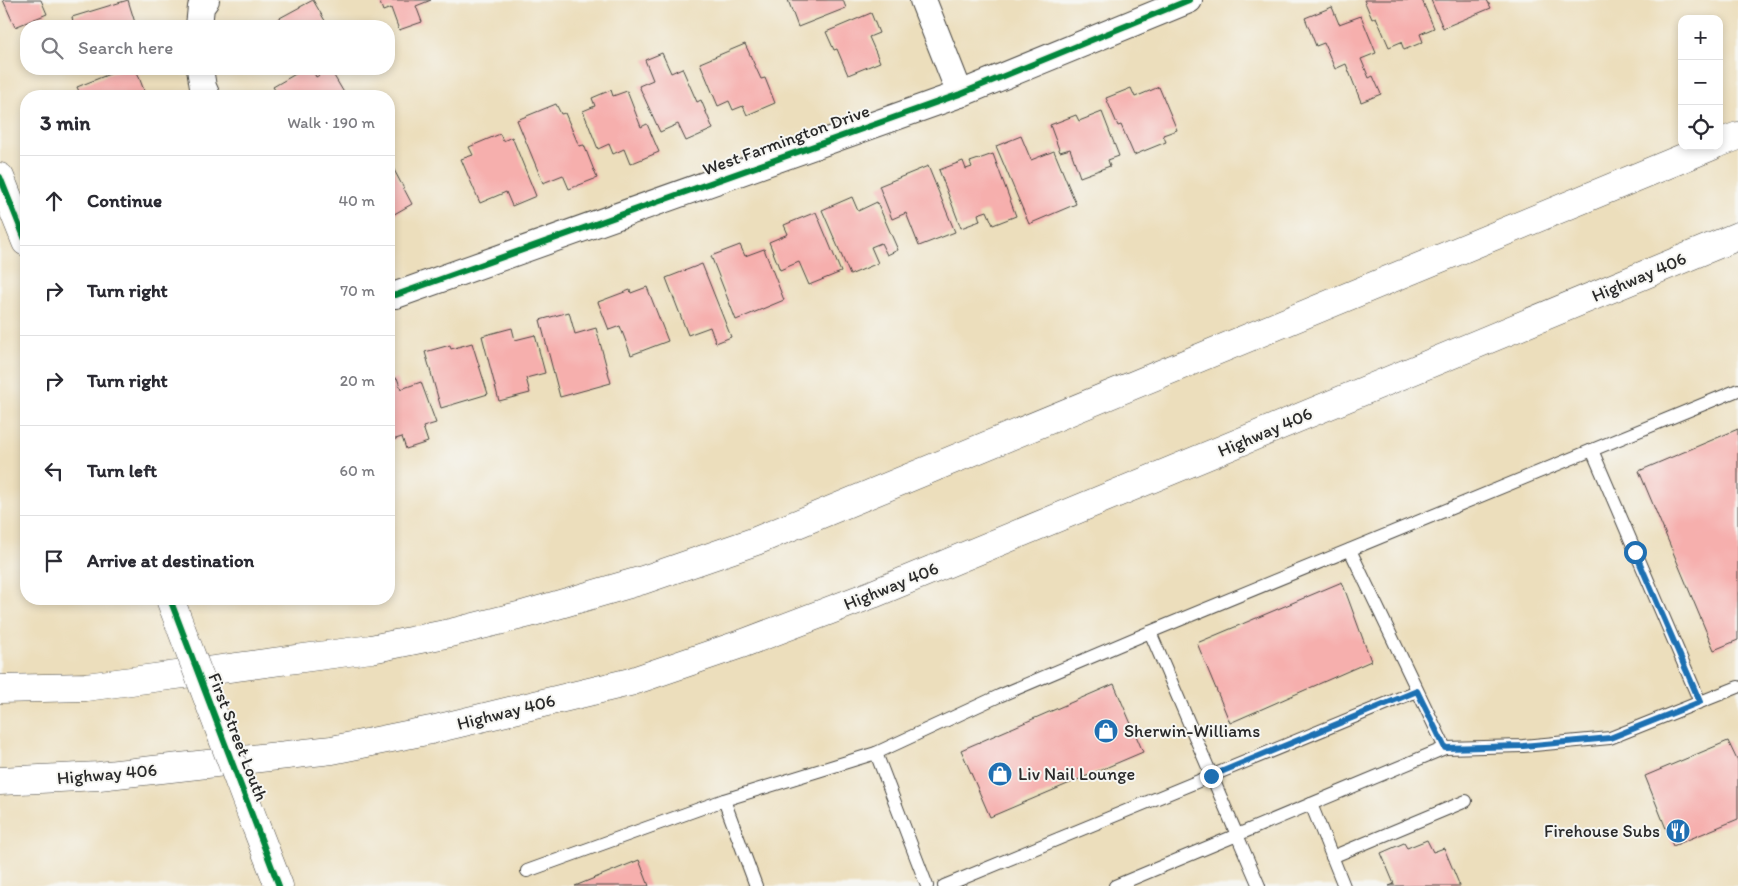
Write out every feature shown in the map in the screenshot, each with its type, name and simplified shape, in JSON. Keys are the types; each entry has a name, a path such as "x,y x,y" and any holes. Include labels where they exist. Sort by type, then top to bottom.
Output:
{"main road":[{"path":"1723,142 1738,136"},
{"path":"0,690 86,687 371,650 526,614 643,580 756,541 1702,150"},
{"path":"0,177 20,227"},
{"name":"Highway 406","path":"0,781 99,776 332,750 431,730 630,682 744,644 873,594 1738,236"},
{"name":"First Street Louth","path":"172,605 279,886"}],"street":[{"path":"200,20 201,7 206,0"},
{"path":"924,0 960,94"},
{"name":"West Farmington Drive","path":"395,295 960,94 1189,0"},
{"path":"201,75 204,90"}],"lane":[{"path":"527,871 724,800 876,753 999,696 1150,632 1738,390"},
{"path":"1592,450 1700,702"},
{"path":"1350,550 1445,748"},
{"path":"1150,632 1259,886"},
{"path":"1115,886 1445,748 1523,746 1610,738 1738,687"},
{"path":"944,886 1417,691"},
{"path":"876,753 927,886"},
{"path":"724,800 756,886"},
{"path":"1332,857 1466,801"},
{"path":"1311,804 1344,886"}],"building":[{"path":"3,0 41,0 47,14 32,20 20,20 20,25 15,27"},
{"path":"128,0 134,20 73,20 72,17"},
{"path":"313,0 325,20 276,20"},
{"path":"379,0 431,0 416,6 422,22 399,30 391,8 383,11"},
{"path":"788,0 843,0 846,8 798,27"},
{"path":"1364,0 1422,0 1434,28 1420,34 1423,42 1404,50 1401,42 1389,47 1376,17 1372,19"},
{"path":"1431,0 1487,0 1491,8 1443,28"},
{"path":"1332,7 1339,24 1361,16 1376,53 1361,59 1369,78 1373,76 1381,94 1361,102 1346,64 1335,69 1324,43 1316,46 1305,18"},
{"path":"871,13 879,33 869,37 880,62 848,75 837,49 834,50 826,32"},
{"path":"745,44 761,79 765,78 775,103 747,115 743,106 733,110 729,101 718,106 700,63"},
{"path":"662,53 671,73 682,68 697,102 701,100 713,129 686,141 678,124 660,132 639,86 653,80 645,60"},
{"path":"107,75 138,75 144,90 78,90 77,87"},
{"path":"294,75 315,75 316,77 320,75 334,75 342,90 275,90 273,87"},
{"path":"1159,87 1177,130 1163,135 1166,142 1134,155 1121,125 1118,126 1106,98 1131,88 1135,97"},
{"path":"611,90 613,96 627,91 641,127 647,124 659,152 630,164 624,149 613,154 609,144 598,149 583,111 595,106 592,98"},
{"path":"556,104 561,114 565,113 579,146 584,145 597,178 569,189 563,175 543,183 517,120"},
{"path":"1102,112 1119,156 1108,160 1110,166 1080,177 1070,149 1060,152 1050,125 1076,115 1079,121"},
{"path":"500,134 503,141 512,137 536,196 512,206 506,192 480,203 461,159 473,155 469,147"},
{"path":"1021,136 1031,160 1054,151 1076,204 1029,224 996,146"},
{"path":"993,154 1016,216 993,225 987,211 978,214 980,221 961,228 939,170 963,161 966,169 972,167 970,162"},
{"path":"928,166 955,232 919,246 906,213 892,219 879,186"},
{"path":"395,172 412,204 395,214"},
{"path":"852,197 858,211 877,202 898,250 887,255 881,243 871,247 878,263 850,275 822,210"},
{"path":"816,212 841,272 809,285 799,262 780,270 769,242 788,234 784,225"},
{"path":"740,245 745,256 764,249 784,300 736,320 711,256"},
{"path":"702,264 731,337 716,343 710,327 688,335 666,278"},
{"path":"647,287 668,341 631,355 620,326 609,330 598,302 630,290 631,293"},
{"path":"569,312 575,334 596,328 611,383 560,397 540,320"},
{"path":"512,328 515,340 535,335 545,373 526,378 530,393 499,401 482,336"},
{"path":"472,343 488,394 441,408 425,352 450,345 451,349"},
{"path":"397,378 401,389 421,382 436,423 423,427 428,442 406,449 402,437 395,439 395,379"},
{"path":"1738,429 1738,640 1714,650 1639,471"},
{"path":"1342,582 1371,661 1230,723 1197,643"},
{"path":"1114,684 1143,752 990,817 961,750"},
{"path":"1728,741 1738,762 1738,819 1673,846 1645,776"},
{"path":"1427,840 1433,852 1444,848 1460,886 1389,886 1394,884 1381,853 1404,843 1407,848"},
{"path":"639,860 649,886 575,886"}],"cycle path":[{"path":"395,295 960,94 1189,0"},
{"path":"0,177 20,227"},
{"path":"172,605 279,886"}],"place":[{"name":"Sherwin-Williams","path":"1106,731"},
{"name":"Liv Nail Lounge","path":"1000,774"},
{"name":"Firehouse Subs","path":"1678,831"}],"route":[{"path":"1211,776 1417,691 1445,748 1523,746 1610,738 1700,702 1635,552"}]}
